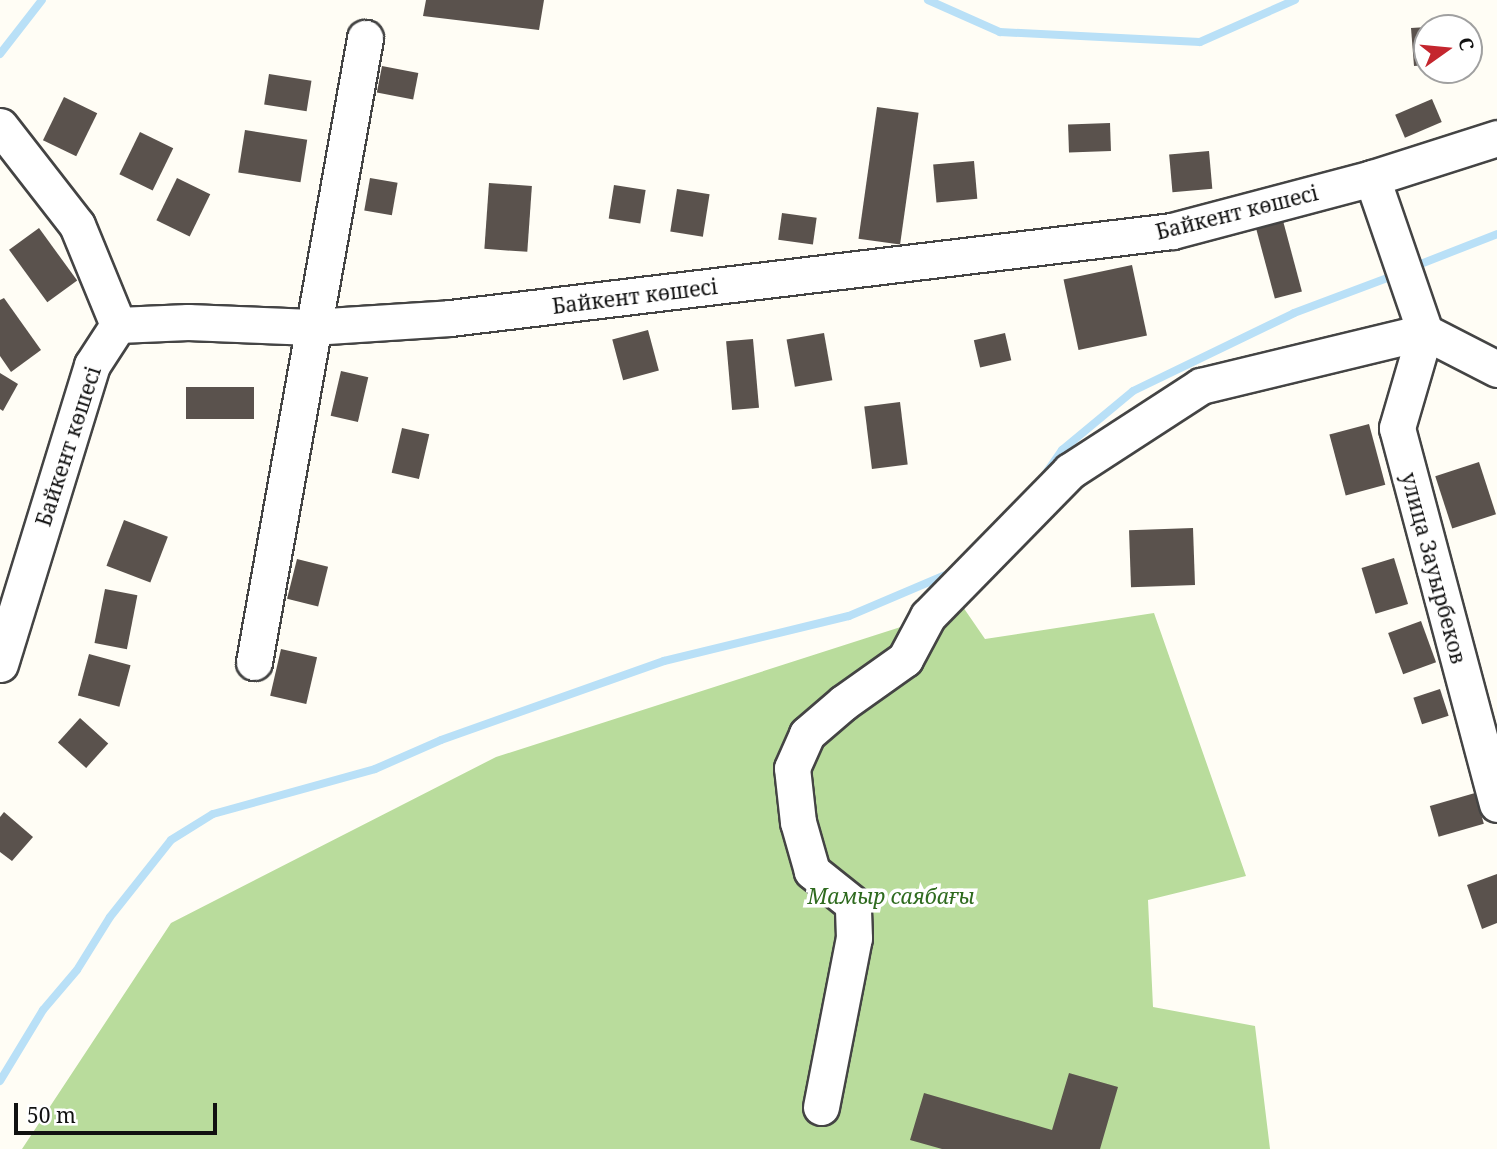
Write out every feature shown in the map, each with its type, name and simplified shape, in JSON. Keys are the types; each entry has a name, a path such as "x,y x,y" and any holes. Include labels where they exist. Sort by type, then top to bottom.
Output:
{"street":[{"path":"254,662 365,38"},
{"path":"0,126 77,225 118,324"},
{"name":"Байкент көшесі","path":"0,664 92,365 118,324 188,322 313,327 450,318 1172,231 1372,178 1497,138"},
{"path":"1372,178 1425,332"},
{"path":"821,1107 855,938 853,904 812,871 798,822 792,768 807,734 843,703 905,659 928,616 1070,471 1201,386 1425,332 1497,369"},
{"name":"улица Зауырбеков","path":"1425,332 1397,428 1497,804"}],"green space":[{"name":"Мамыр саябағы","path":"963,607 985,639 1154,613 1246,876 1148,900 1153,1007 1255,1026 1270,1149 22,1149 171,923 496,757"}],"building":[{"path":"426,0 544,0 539,30 423,16"},
{"path":"382,66 418,73 413,100 377,93"},
{"path":"269,74 311,81 307,111 264,105"},
{"path":"64,97 97,113 76,156 43,140"},
{"path":"1432,99 1442,122 1405,138 1395,115"},
{"path":"877,107 919,113 900,245 858,239"},
{"path":"1110,123 1111,151 1069,152 1068,124"},
{"path":"245,130 307,140 300,182 238,172"},
{"path":"140,132 173,148 153,190 119,174"},
{"path":"1209,151 1212,189 1172,192 1169,154"},
{"path":"974,161 977,199 936,202 933,165"},
{"path":"177,178 210,194 190,236 156,220"},
{"path":"370,178 398,183 392,215 364,210"},
{"path":"489,183 532,186 527,252 484,249"},
{"path":"614,185 646,190 640,224 609,219"},
{"path":"677,189 710,194 703,237 670,231"},
{"path":"782,213 817,218 813,245 778,240"},
{"path":"1282,217 1302,291 1275,299 1255,224"},
{"path":"39,228 77,281 47,302 9,250"},
{"path":"1132,265 1147,335 1078,350 1064,280"},
{"path":"4,298 41,350 11,372 0,356 0,300"},
{"path":"648,330 659,371 623,380 612,340"},
{"path":"824,333 832,380 795,387 787,340"},
{"path":"1005,333 1011,360 980,367 974,340"},
{"path":"753,339 759,408 732,410 726,341"},
{"path":"341,371 368,377 358,422 331,416"},
{"path":"0,373 18,384 3,411 0,409"},
{"path":"186,387 254,387 254,419 186,419"},
{"path":"900,402 908,465 872,469 864,406"},
{"path":"1369,424 1385,485 1346,495 1329,435"},
{"path":"402,428 429,434 419,479 392,473"},
{"path":"1479,462 1496,514 1452,529 1435,476"},
{"path":"124,520 168,537 150,583 106,566"},
{"path":"1193,528 1195,585 1131,587 1129,530"},
{"path":"1394,558 1408,604 1376,614 1361,568"},
{"path":"297,559 328,567 318,607 287,599"},
{"path":"105,589 137,595 127,649 95,643"},
{"path":"1421,621 1436,662 1403,674 1388,633"},
{"path":"281,649 317,657 306,704 270,696"},
{"path":"89,654 131,665 119,707 78,696"},
{"path":"1440,689 1449,716 1422,724 1413,698"},
{"path":"80,718 108,743 86,768 58,743"},
{"path":"1475,793 1484,824 1439,837 1430,806"},
{"path":"4,812 33,837 12,861 0,852 0,817"},
{"path":"1497,874 1497,923 1482,929 1467,885"},
{"path":"1069,1073 1118,1087 1100,1149 942,1149 910,1140 924,1093 1052,1130"}],"waterway":[{"path":"0,54 42,0"},
{"path":"928,0 1000,32 1200,42 1295,0"},
{"path":"1413,267 1497,234"},
{"path":"1046,473 1062,450 1133,391 1294,313 1398,274"},
{"path":"0,1081 43,1010 77,970 110,917 171,840 213,814 375,769 441,740 664,661 849,616 948,574"}]}
